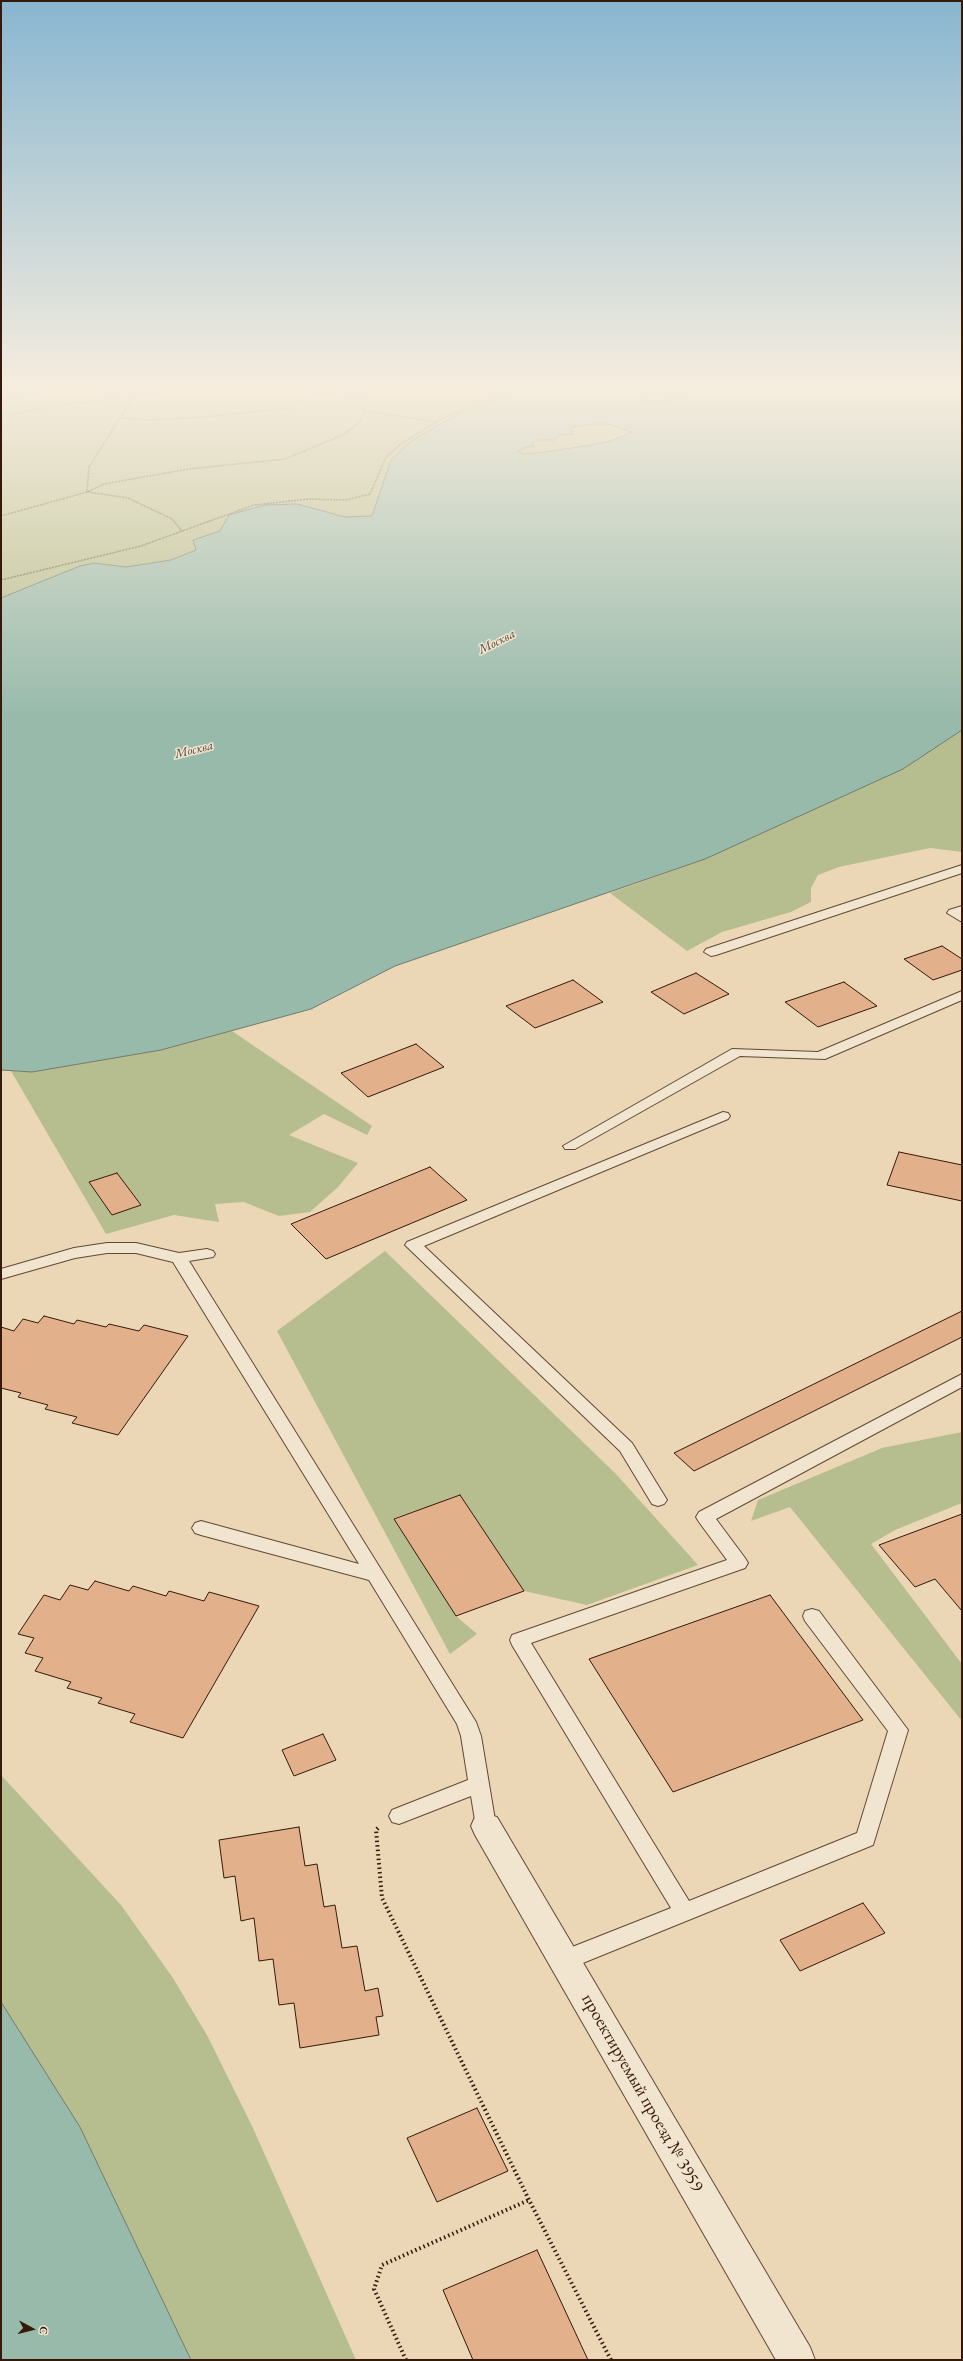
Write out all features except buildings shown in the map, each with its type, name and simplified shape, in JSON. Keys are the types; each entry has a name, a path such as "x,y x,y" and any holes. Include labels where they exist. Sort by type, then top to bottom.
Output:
{"street":[{"name":"проектируемый проезд № 3959","path":"486,1826 797,2360"}],"lane":[{"path":"711,952 962,869"},
{"path":"962,910 954,913 962,918"},
{"path":"570,1146 737,1052 820,1056 962,996"},
{"path":"658,1500 626,1447 413,1245 723,1116"},
{"path":"1,1274 74,1253 107,1248 136,1248 179,1258 207,1254"},
{"path":"179,1258 466,1722 471,1736 486,1826"},
{"path":"685,1912 519,1640 739,1563 705,1517 962,1380"},
{"path":"200,1528 375,1575"},
{"path":"565,1960 866,1839 898,1730 812,1616"},
{"path":"399,1816 479,1784"}],"path":[{"path":"1,516 68,497"},
{"path":"122,497 128,498 172,519 182,531"},
{"path":"1,580 141,546 254,505 309,499 346,500 357,497"},
{"path":"399,1816 376,1830 382,1898 529,2200 611,2360"},
{"path":"406,2360 374,2289 382,2265 529,2200"}],"green space":[{"path":"1,497 390,497 372,516 345,517 305,506 229,515 220,531 194,540 197,550 171,560 126,567 94,563 80,566 1,598"},
{"path":"962,730 962,852 930,848 839,867 818,875 811,888 811,902 791,912 722,932 687,951 610,893 705,859 903,769"},
{"path":"232,1031 372,1126 367,1135 324,1114 289,1135 358,1163 338,1187 310,1212 279,1216 244,1202 215,1204 219,1222 174,1215 106,1234 11,1071 32,1072 161,1050","holes":["117,1173 141,1205 112,1215 89,1182"]},
{"path":"385,1251 615,1473 698,1565 587,1605 524,1591 460,1496 394,1518 456,1616 477,1634 450,1654 277,1331"},
{"path":"962,1432 962,1503 895,1530 871,1544 962,1664 962,1721 790,1507 751,1521 758,1500 882,1448"},
{"path":"1,1775 121,1905 173,1978 208,2037 253,2128 356,2360 191,2360 80,2127 1,2002"}],"water":[{"name":"Москва","path":"378,497 962,497 962,730 903,769 705,859 395,966 311,1009 161,1050 32,1072 1,1070 1,598 80,566 94,563 126,567 171,560 196,550 193,540 220,531 229,515 265,505 297,504 345,517 372,516"},
{"path":"1,2002 80,2127 191,2360 1,2360"}]}
